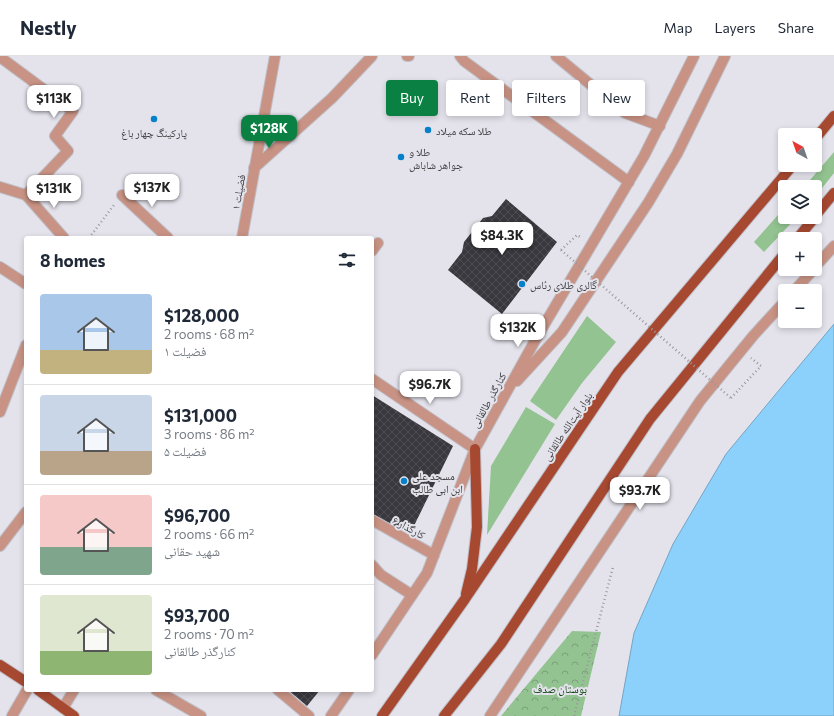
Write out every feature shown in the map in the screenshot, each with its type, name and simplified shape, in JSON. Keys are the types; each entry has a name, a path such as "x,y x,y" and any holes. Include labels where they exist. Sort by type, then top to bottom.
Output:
{"main road":[{"path":"822,131 834,116"},
{"name":"بلوار آیت‌الله طالقانی","path":"382,716 465,599 618,372 787,172"},
{"path":"822,208 834,193"},
{"path":"803,232 809,224"},
{"path":"447,714 501,644 650,419 778,262"},
{"path":"465,599 472,569 477,526 475,449"},
{"path":"0,665 24,681"},
{"path":"41,692 74,716"}],"street":[{"name":"فضیلت ۱","path":"242,236 274,56"},
{"path":"254,168 332,98 372,56"},
{"path":"460,56 464,61 629,182"},
{"path":"556,56 625,113 660,126"},
{"name":"کنارگذر طالقانی","path":"374,652 427,573 475,449 537,337 629,182 660,126 694,56"},
{"path":"506,392 562,332 648,203 677,154 725,56"},
{"path":"0,57 73,111 55,136 68,151 26,195"},
{"path":"0,187 26,195 62,236"},
{"path":"122,195 166,236"},
{"path":"822,259 834,246"},
{"path":"0,267 24,283"},
{"path":"800,284 807,276"},
{"path":"490,716 700,401 753,336 778,309"},
{"path":"0,411 24,350"},
{"path":"374,380 475,449"},
{"path":"0,546 24,515"},
{"name":"کارگذار ۶","path":"374,521 434,555"},
{"path":"374,566 381,574 412,595"},
{"path":"12,716 26,692"},
{"path":"63,708 73,692"},
{"path":"159,692 201,716"},
{"path":"280,692 310,716"},
{"path":"331,716 348,692"}],"path":[{"path":"91,236 122,195"},
{"path":"577,235 561,250 731,398 760,366"},
{"path":"574,716 613,567"}],"green space":[{"path":"834,152 834,173 822,188 822,180 810,180 817,172 822,172 822,166"},
{"path":"778,215 778,224 790,224 783,232 778,232 778,237 764,252 754,242"},
{"path":"587,316 616,342 582,383 556,420 530,401"},
{"path":"526,407 555,424 487,535 491,466"},
{"name":"بوستان صدف","path":"572,631 601,632 581,716 501,716"}],"water":[{"path":"834,324 834,716 619,716 634,633 673,544 726,454"}],"building":[{"path":"506,199 557,242 502,314 448,270 462,252 464,242 483,218 492,216"},
{"name":"مسجد علی ابن ابی طالب","path":"374,396 453,446 410,534 374,515"},
{"path":"290,692 318,692 307,706"}],"place":[{"name":"پارکینگ چهار باغ","path":"154,119"},
{"name":"طلا سکه میلاد","path":"428,130"},
{"name":"طلا و جواهر شاباش","path":"401,157"},
{"name":"گالری طلای رئاس","path":"522,284"},
{"name":"مسجد علی ابن ابی طالب","path":"404,481"}]}
